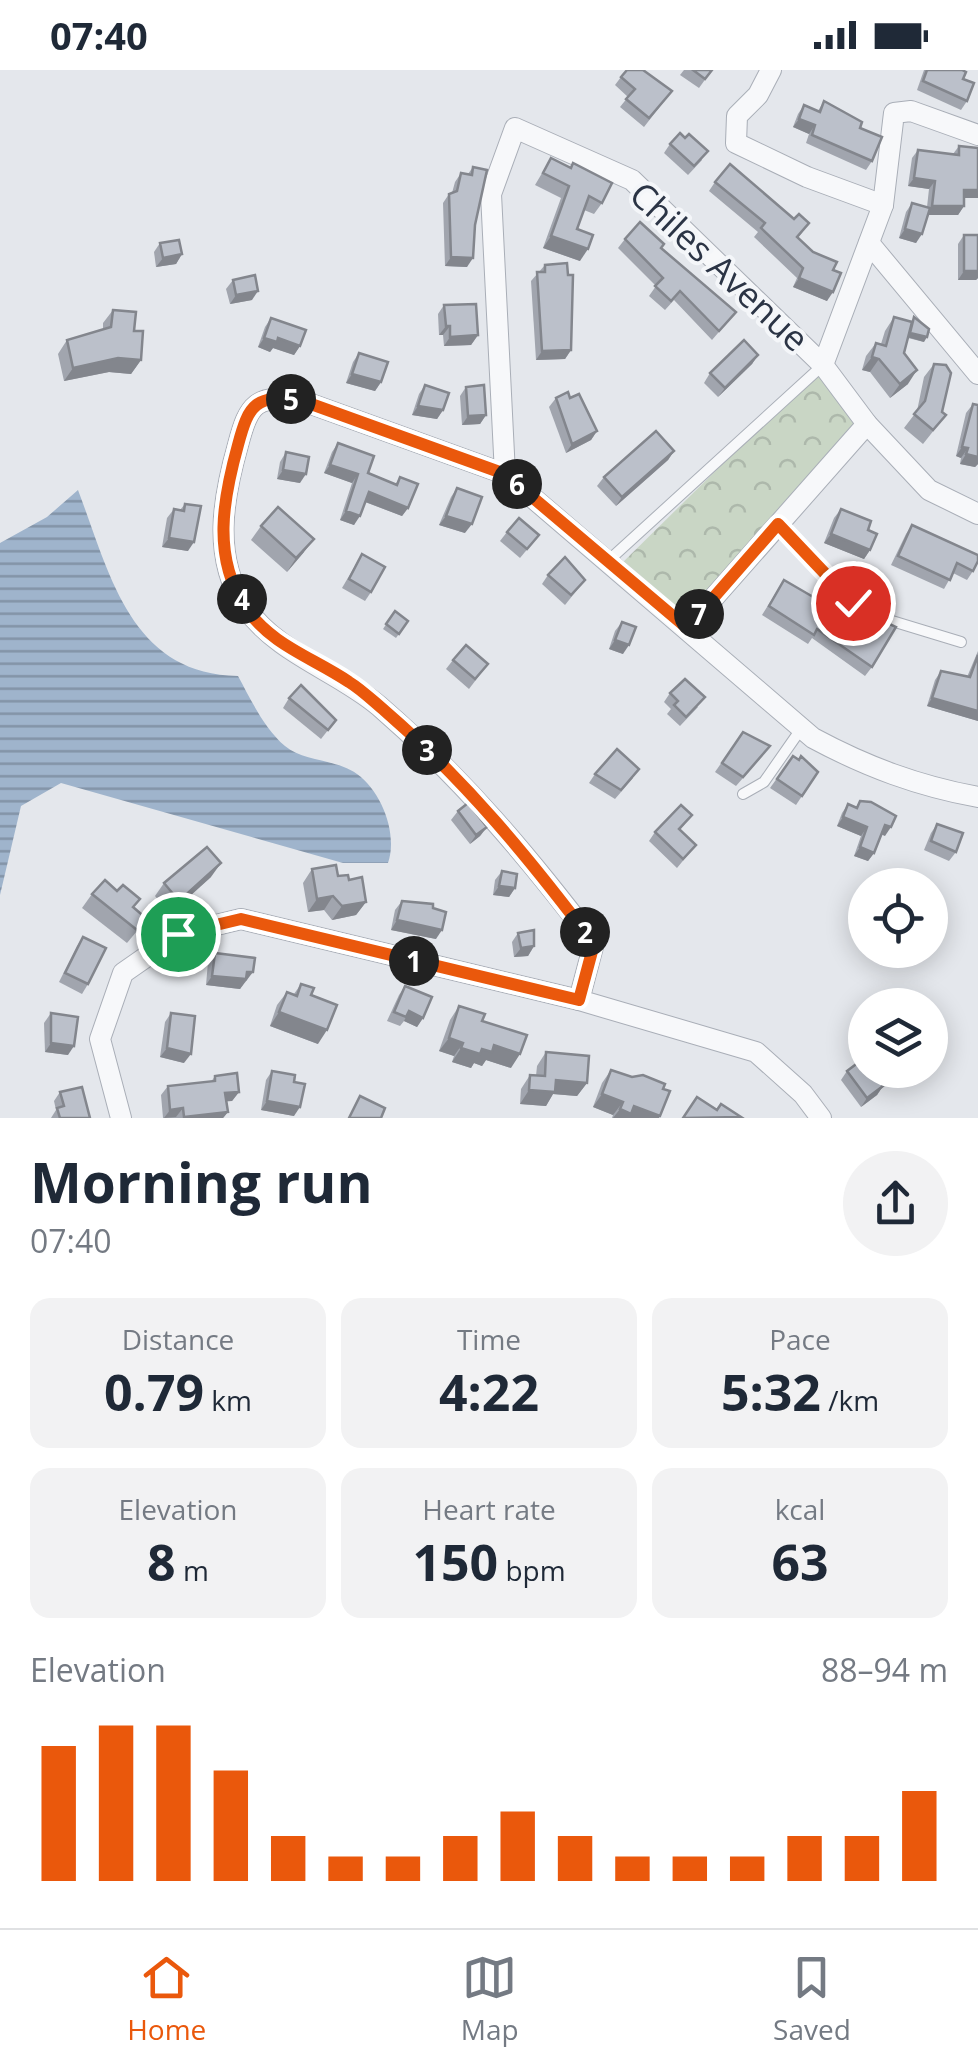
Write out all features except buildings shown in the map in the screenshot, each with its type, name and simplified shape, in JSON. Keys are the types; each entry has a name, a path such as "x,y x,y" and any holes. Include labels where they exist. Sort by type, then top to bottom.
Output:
{"street":[{"path":"771,70 758,95 737,116 736,142 807,176 884,205"},
{"path":"822,366 884,205 894,113 911,110 978,135"},
{"name":"Chiles Avenue","path":"505,474 492,194 515,128 632,180 822,366 867,424 930,490 978,514"},
{"path":"869,243 978,374"},
{"path":"579,1000 594,944 514,838 413,736 350,682 284,647 245,606 225,561 222,500 245,419 256,404 272,396 300,400 505,474 802,728 860,763 923,787 978,797"},
{"path":"687,628 867,424"},
{"path":"121,1118 100,1039 123,973 178,934 241,919 579,1000 756,1052 803,1094 821,1118"}],"lane":[{"path":"608,562 822,366"},
{"path":"778,524 853,603 892,621 961,642"},
{"path":"743,794 764,782 802,728"}],"green space":[{"path":"823,365 867,424 687,628 616,569"}],"water":[{"path":"78,490 114,585 148,638 172,658 201,671 238,676 264,722 285,746 301,755 349,769 366,782 386,814 391,839 388,863 343,863 61,783 21,806 0,895 0,543 47,517"}],"route":[{"path":"178,934 241,919 579,1000 594,944 514,838 413,736 350,682 284,647 245,606 225,561 222,500 245,419 256,404 272,396 300,400 505,474 687,628 778,524 853,603"}]}
